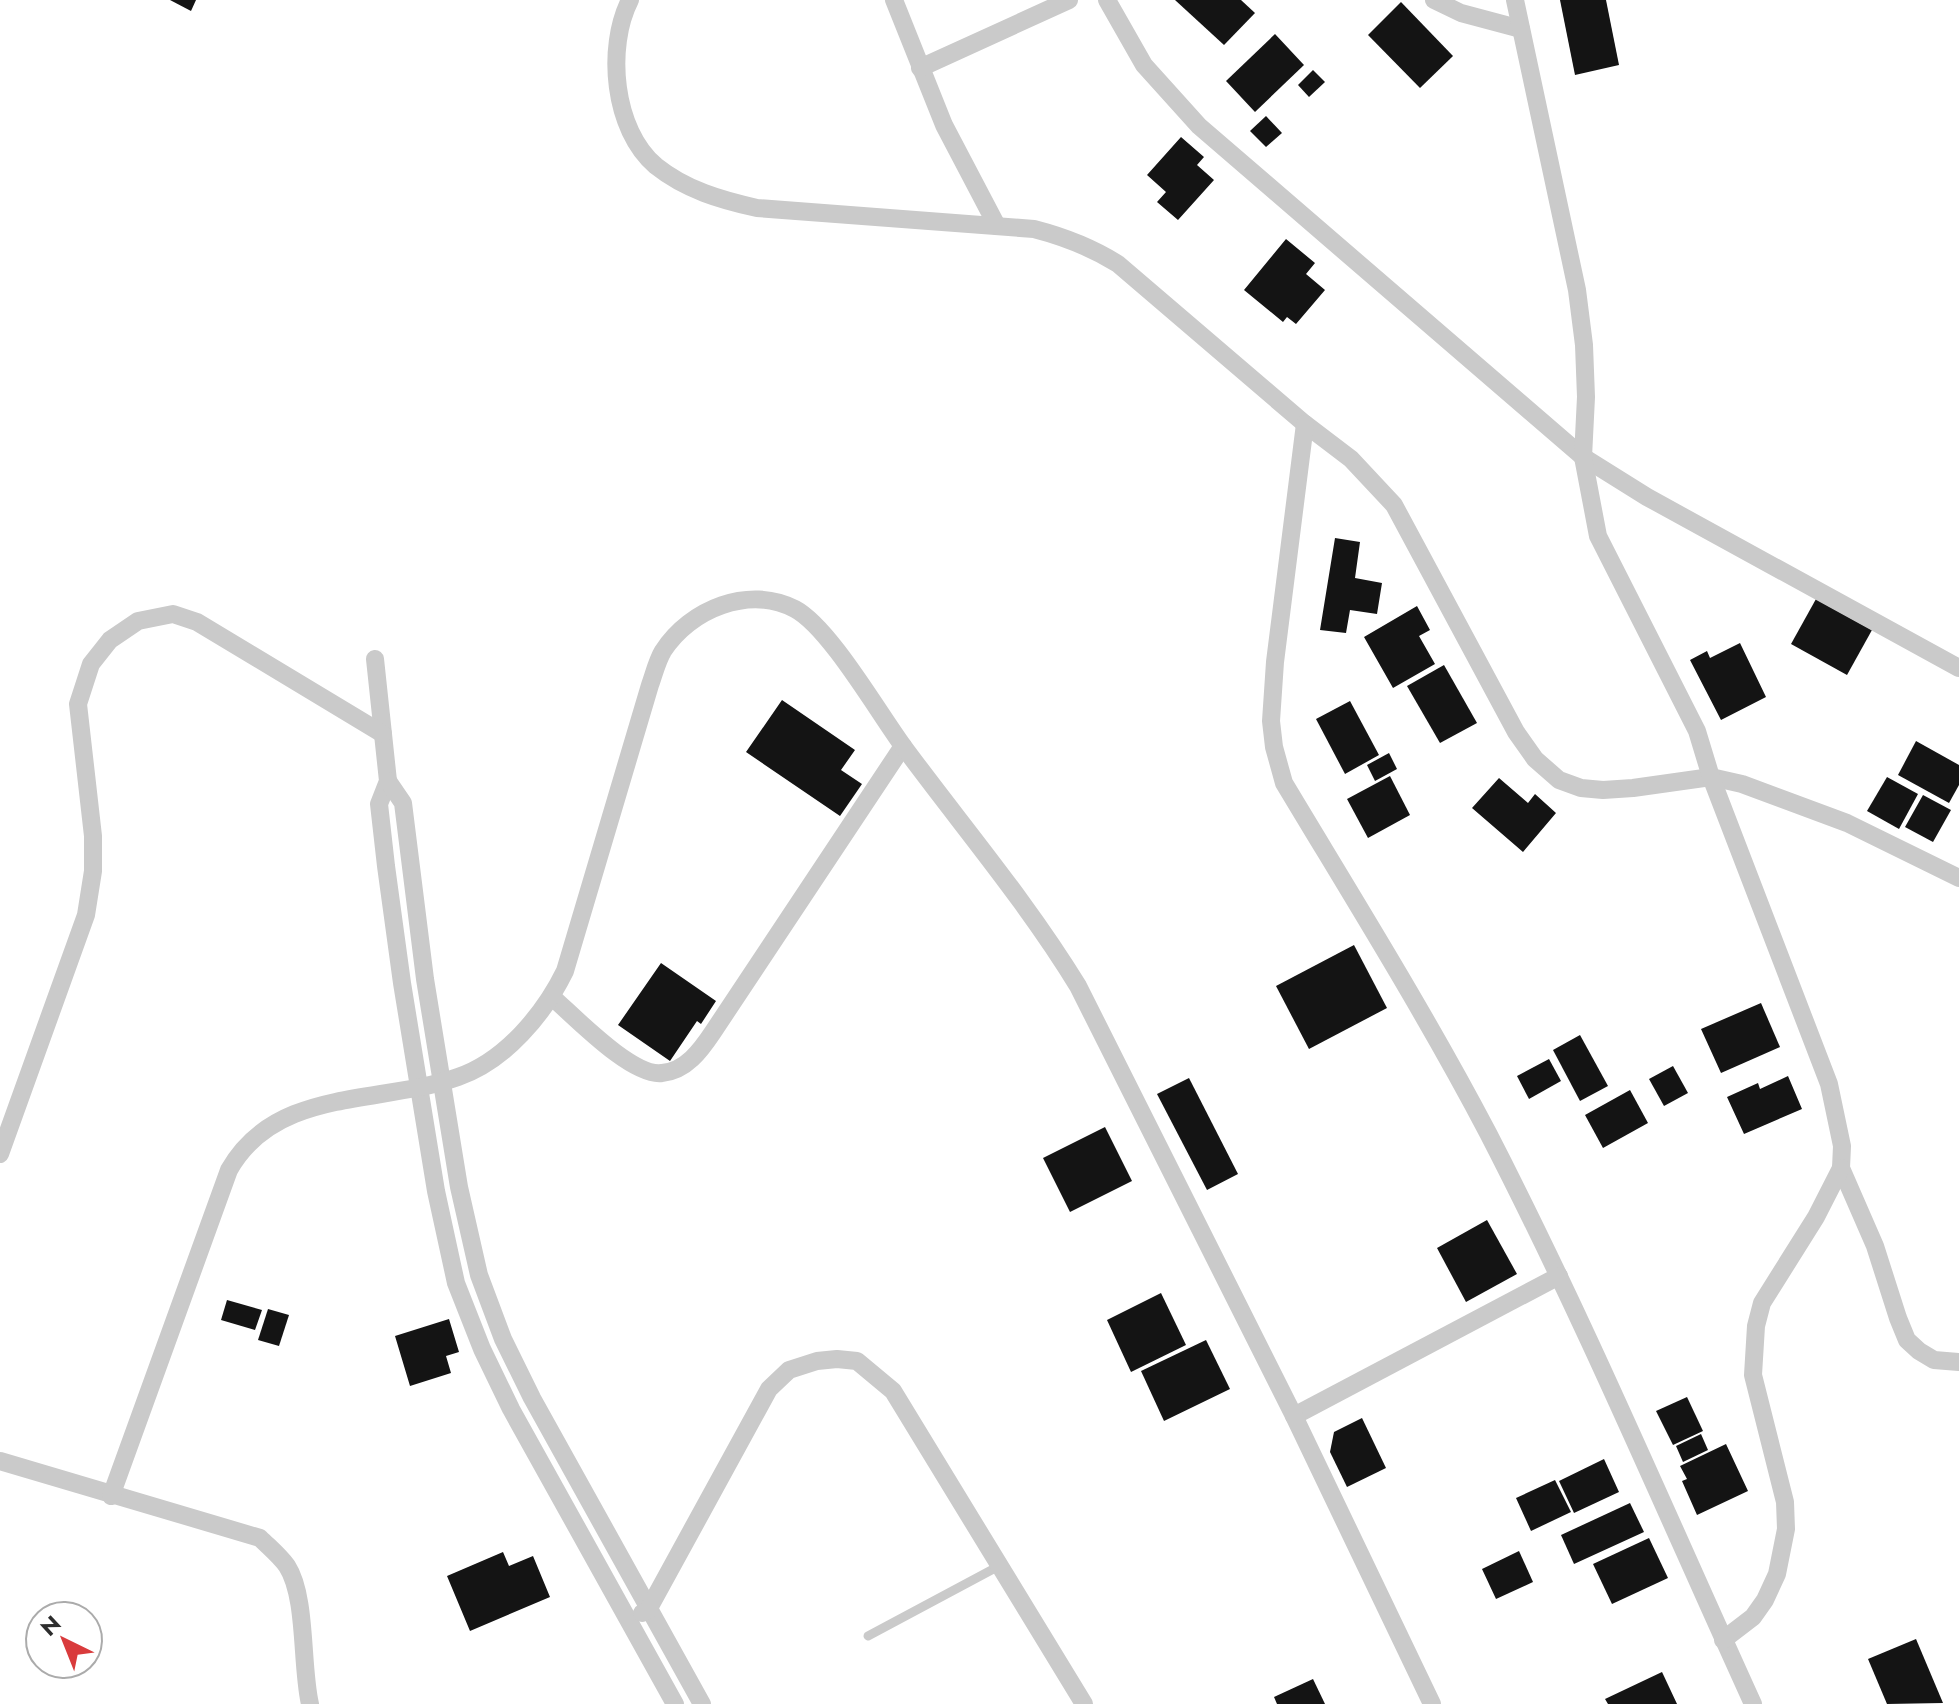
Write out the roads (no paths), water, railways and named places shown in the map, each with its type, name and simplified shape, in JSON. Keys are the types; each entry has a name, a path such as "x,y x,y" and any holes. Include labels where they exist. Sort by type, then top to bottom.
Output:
{"street":[{"path":"630,0 616,53 615,68 622,106 636,140 654,164 685,185 716,198 757,208 1034,229 1064,236 1118,264 1305,424 1351,459 1394,505 1516,732 1535,759 1559,780 1581,788 1603,790 1711,777 1742,784 1847,823 1959,878"},
{"path":"894,0 920,68 971,179 997,226"},
{"path":"920,68 1069,0"},
{"path":"1107,0 1144,65 1199,126 1583,457 1647,497 1959,668"},
{"path":"1434,0 1461,13 1521,29"},
{"path":"1515,0 1577,290 1586,397 1583,457 1598,536 1697,731 1711,777 1829,1084 1842,1146 1841,1168 1816,1217 1762,1303 1756,1326 1753,1375 1785,1502 1786,1529 1777,1574 1765,1600 1753,1617 1723,1640"},
{"path":"1305,424 1272,706 1274,747 1284,783 1425,1017 1487,1132 1559,1276 1753,1704"},
{"path":"111,1496 177,1308 237,1156 266,1127 300,1110 419,1088 461,1076 484,1064 531,1023 552,997 565,971 662,652 680,629 706,611 741,600 772,599 797,610 819,629 903,746 1049,938 1078,986 1294,1416 1432,1704"},
{"path":"0,1154 86,915 93,871 93,836 78,704 91,664 110,640 138,621 173,614 197,622 383,734"},
{"path":"375,659 388,781 379,804 402,983 436,1191 456,1283 482,1349 511,1409 675,1704"},
{"path":"552,997 627,1060 646,1072 661,1074 678,1069 699,1052 713,1032 903,746"},
{"path":"388,781 403,803 425,979 469,1235 479,1275 498,1326 532,1398 702,1704"},
{"path":"1841,1168 1875,1246 1907,1340 1934,1360 1959,1362"},
{"path":"1294,1416 1559,1276"},
{"path":"628,1622 648,1610 769,1389 789,1370 817,1361 857,1361 893,1391 1084,1704"},
{"path":"0,1461 260,1538 287,1567 299,1600 305,1682 310,1704"}],"lane":[{"path":"868,1636 999,1566"}]}
